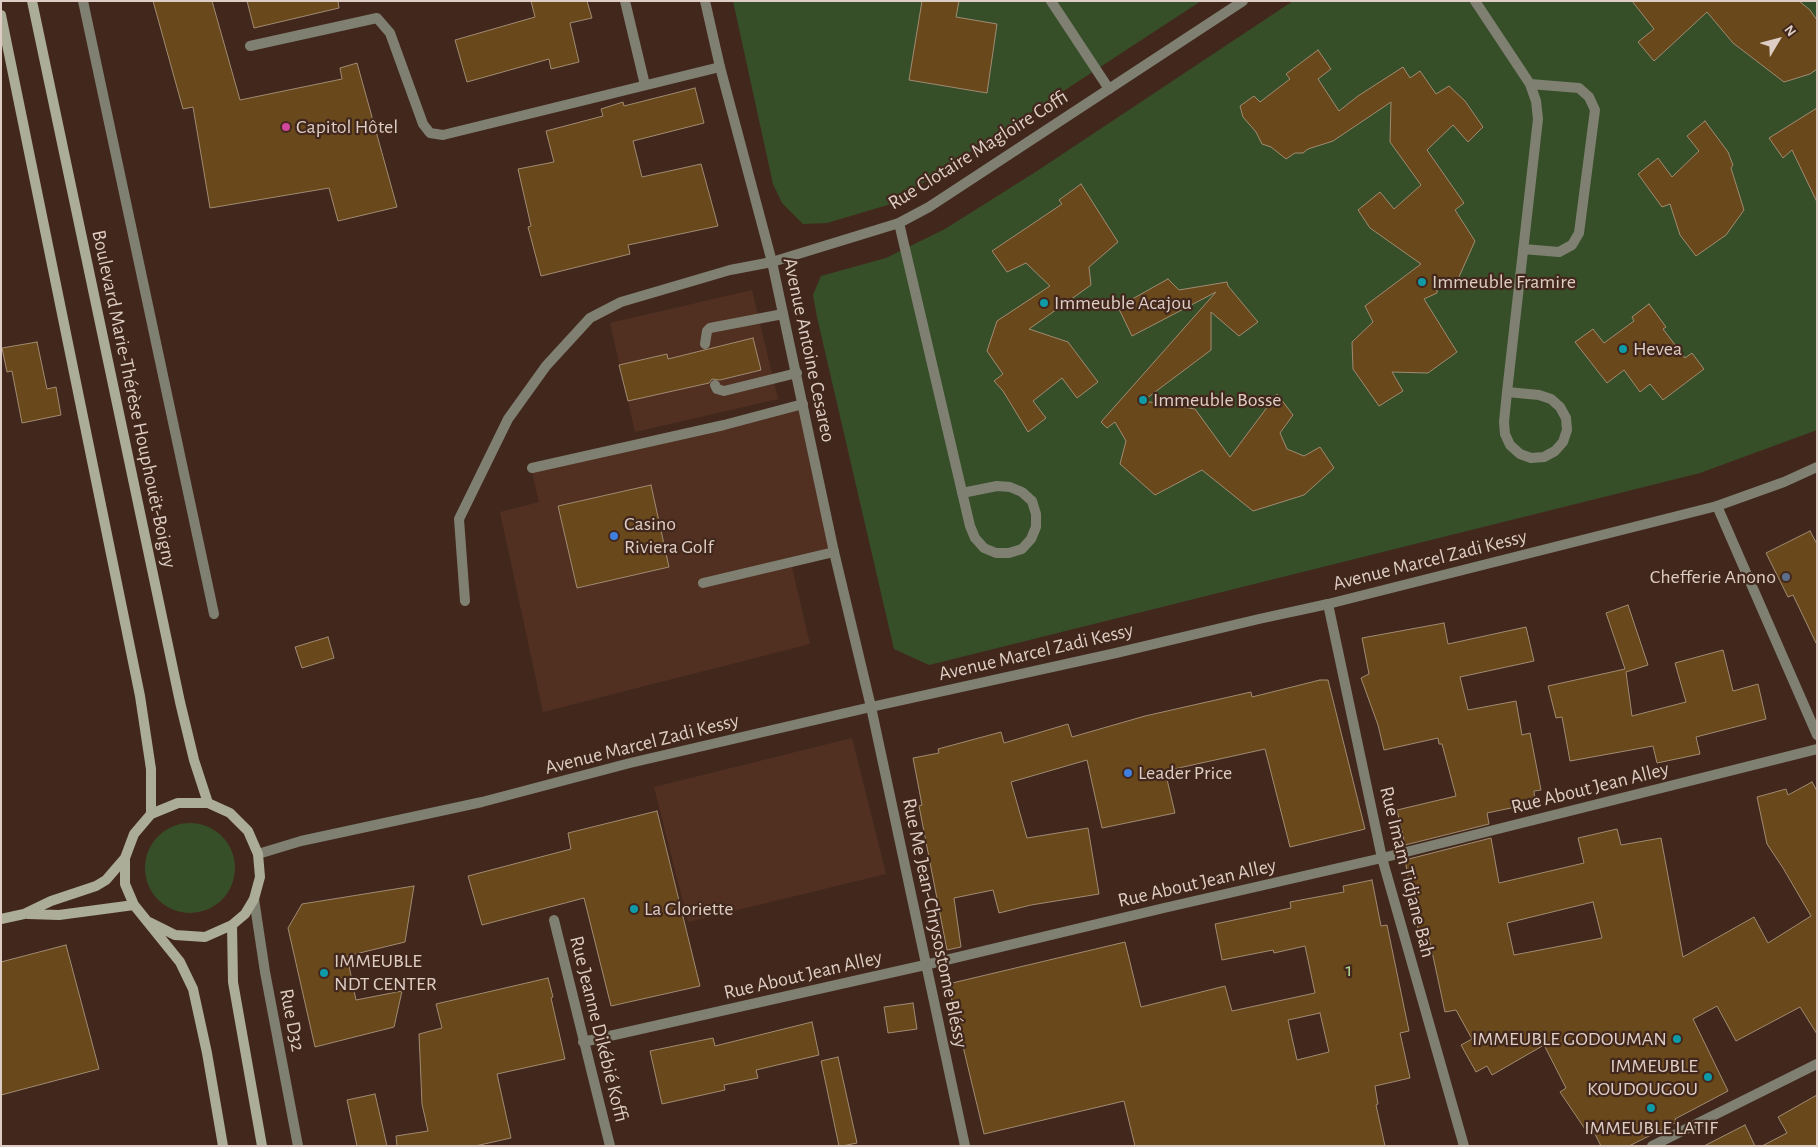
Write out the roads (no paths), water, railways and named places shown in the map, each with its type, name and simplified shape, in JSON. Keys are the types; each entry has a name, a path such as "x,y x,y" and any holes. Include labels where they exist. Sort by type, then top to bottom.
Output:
{"main road":[{"name":"Boulevard Marie-Thérèse Houphouët-Boigny","path":"32,1 178,692 194,760 208,803"},
{"path":"1,15 140,696 151,769 152,814"},
{"path":"1,919 24,914 96,886 106,880 125,858 134,834 152,814 178,803 208,803 230,813 248,831 258,854 260,877 254,899 245,914 232,925 205,937 175,935 149,922"},
{"path":"125,858 126,884 134,905 180,962 193,989 207,1053 223,1146"},
{"path":"24,914 59,915 134,905"},
{"path":"232,925 233,982 262,1146"}],"street":[{"path":"83,1 214,614"},
{"path":"625,1 645,85"},
{"name":"Avenue Antoine Cesareo","path":"705,1 720,67 772,262 834,552 870,707"},
{"name":"Rue Clotaire Magloire Coffi","path":"465,601 460,519 508,419 546,366 590,318 621,302 730,270 772,262 899,223 929,207 1242,1"},
{"path":"1049,2 1109,89"},
{"path":"1479,3 1530,84 1536,101 1538,119 1507,392 1505,434 1510,445 1520,454 1531,458 1544,457 1555,452 1563,442 1567,430 1566,418 1560,407 1551,399 1539,395 1507,392"},
{"path":"250,46 377,18 390,34 423,124 430,133 443,135 720,67"},
{"path":"1523,249 1558,252 1572,245 1579,233 1595,110 1589,97 1579,88 1530,84"},
{"path":"899,223 962,493 974,538 984,548 996,553 1009,554 1022,549 1031,539 1036,527 1036,514 1032,501 1022,492 1010,486 997,486 962,493"},
{"path":"705,344 707,331 710,328 783,314"},
{"path":"715,385 717,390 724,391 796,373"},
{"path":"532,468 724,425 803,404"},
{"name":"Avenue Marcel Zadi Kessy","path":"258,854 302,841 482,802 630,763 1328,604 1717,506 1784,482 1817,467"},
{"path":"1717,506 1817,735"},
{"path":"703,583 834,552"},
{"name":"Rue Imam Tidjane Bah","path":"1328,604 1382,858 1464,1146"},
{"name":"Rue Me Jean-Chrysostome Bléssy","path":"870,707 966,1146"},
{"name":"Rue About Jean Alley","path":"583,1042 925,965 1382,858 1817,749"},
{"name":"Rue D32","path":"254,899 265,972 298,1146"},
{"name":"Rue Jeanne Dikébié Koffi","path":"554,920 610,1146"},
{"path":"1652,1146 1817,1064"}],"place":[{"name":"Capitol Hôtel","path":"286,127"},
{"name":"Immeuble Framire","path":"1422,282"},
{"name":"Immeuble Acajou","path":"1044,303"},
{"name":"Hevea","path":"1623,349"},
{"name":"Immeuble Bosse","path":"1143,400"},
{"name":"Casino Riviera Golf","path":"614,536"},
{"name":"Chefferie Anono","path":"1786,577"},
{"name":"Leader Price","path":"1128,773"},
{"name":"La Gloriette","path":"634,909"},
{"name":"IMMEUBLE NDT CENTER","path":"324,973"},
{"name":"IMMEUBLE GODOUMAN","path":"1677,1039"},
{"name":"IMMEUBLE KOUDOUGOU","path":"1708,1077"},
{"name":"IMMEUBLE LATIF","path":"1651,1108"}],"park label":[{"name":"1","path":"1349,970"}]}
